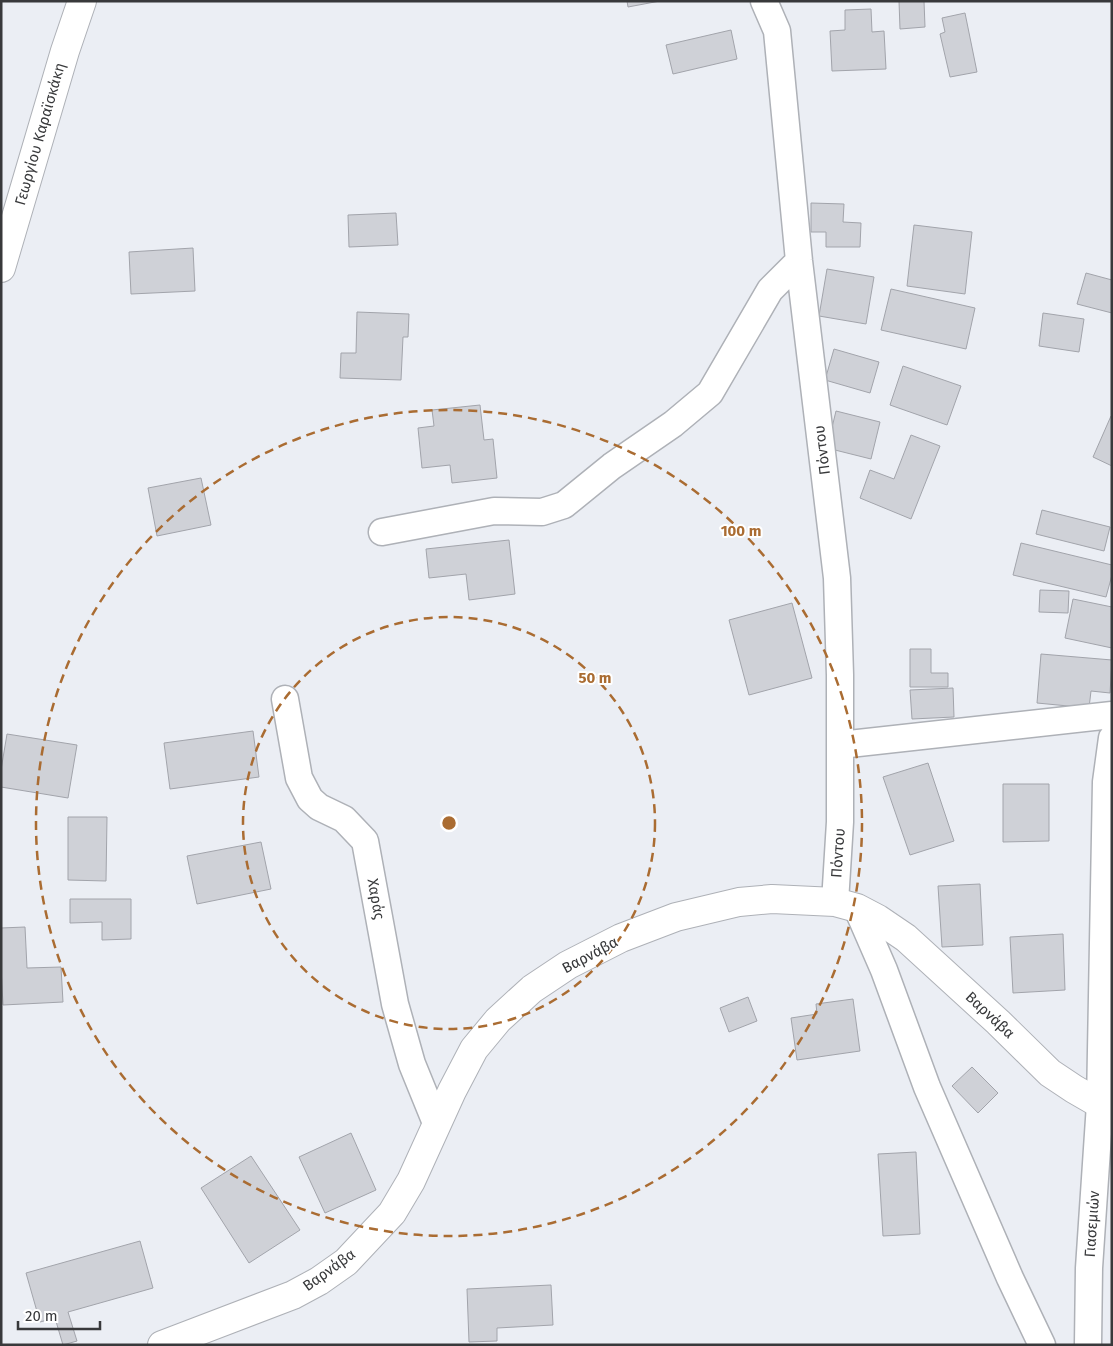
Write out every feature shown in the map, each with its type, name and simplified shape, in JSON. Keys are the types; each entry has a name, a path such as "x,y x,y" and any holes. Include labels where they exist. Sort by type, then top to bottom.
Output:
{"street":[{"name":"Γεωργίου Καραϊσκάκη","path":"1,268 65,51 82,1"},
{"name":"Πόντου","path":"764,1 777,30 799,261 837,578 840,822 846,905"},
{"path":"382,532 494,511 542,512 564,505 612,466 673,424 710,393 770,290 799,261"},
{"name":"Χαράς","path":"285,699 299,778 310,799 319,807 344,819 366,841 395,1004 412,1064 436,1123"},
{"path":"840,746 1112,715"},
{"name":"Γιασεμιών","path":"1088,1345 1089,1268 1106,1106 1106,782 1112,738"},
{"name":"Βαρνάβα","path":"162,1345 293,1295 346,1262 392,1213 411,1181 436,1123 474,1049 498,1020 532,989 568,965 622,938 676,917 739,902 772,899 846,905 878,918 906,938 998,1022 1050,1073 1074,1089 1106,1106"},
{"path":"846,905 884,970 927,1087 1010,1278 1042,1345"}],"building":[{"path":"627,1 660,1 628,7"},
{"path":"899,1 924,1 925,27 900,29"},
{"path":"871,9 872,32 884,31 886,69 832,71 830,31 845,30 845,10"},
{"path":"965,13 977,72 950,77 940,34 945,32 942,18"},
{"path":"731,30 737,59 673,74 666,45"},
{"path":"811,203 844,204 843,222 861,223 860,247 826,247 826,232 811,232"},
{"path":"396,213 398,245 349,247 348,215"},
{"path":"914,225 972,232 965,294 907,286"},
{"path":"193,248 195,291 131,294 129,252"},
{"path":"827,269 874,277 866,324 819,316"},
{"path":"1086,273 1112,280 1112,313 1077,304"},
{"path":"891,289 975,308 966,349 881,330"},
{"path":"357,312 409,314 408,337 403,337 401,380 340,378 341,353 356,353"},
{"path":"1043,313 1084,319 1079,352 1039,346"},
{"path":"834,349 879,362 870,393 825,380"},
{"path":"903,366 961,386 947,425 890,405"},
{"path":"480,405 484,440 493,439 497,478 452,483 450,465 422,468 418,428 434,426 432,410"},
{"path":"836,411 880,422 871,459 827,448"},
{"path":"1112,416 1112,466 1093,457"},
{"path":"911,435 940,446 911,519 860,498 870,470 894,479"},
{"path":"201,478 211,525 157,536 148,488"},
{"path":"1042,510 1110,527 1104,551 1036,534"},
{"path":"509,540 515,594 469,600 466,574 429,578 426,549"},
{"path":"1021,543 1112,565 1112,575 1106,597 1013,575"},
{"path":"1040,590 1069,591 1068,613 1039,612"},
{"path":"1073,599 1112,607 1112,648 1065,638"},
{"path":"792,603 812,678 749,695 729,620"},
{"path":"910,649 931,649 931,673 948,673 948,687 910,687"},
{"path":"1041,654 1112,660 1110,693 1091,691 1089,708 1037,703"},
{"path":"953,688 954,717 912,719 910,690"},
{"path":"253,731 259,777 170,789 164,743"},
{"path":"7,734 77,745 68,798 1,787 1,770"},
{"path":"928,763 954,841 910,855 883,777"},
{"path":"1003,784 1049,784 1049,841 1003,842"},
{"path":"68,817 107,817 106,881 68,880"},
{"path":"261,842 271,889 197,904 187,856"},
{"path":"980,884 983,945 942,947 938,886"},
{"path":"70,899 131,899 131,939 102,940 102,922 70,923"},
{"path":"25,927 27,968 61,967 63,1002 3,1005 1,928"},
{"path":"1063,934 1065,990 1013,993 1010,937"},
{"path":"748,997 757,1021 729,1032 720,1008"},
{"path":"853,999 860,1051 797,1060 791,1018 817,1014 816,1004"},
{"path":"972,1067 998,1093 978,1113 952,1086"},
{"path":"351,1133 376,1190 325,1213 299,1157"},
{"path":"916,1152 920,1234 883,1236 878,1154"},
{"path":"251,1156 300,1230 249,1263 201,1188"},
{"path":"140,1241 153,1288 68,1312 77,1341 63,1345 55,1318 40,1322 26,1273"},
{"path":"551,1285 553,1325 497,1328 497,1341 469,1342 467,1289"}]}
